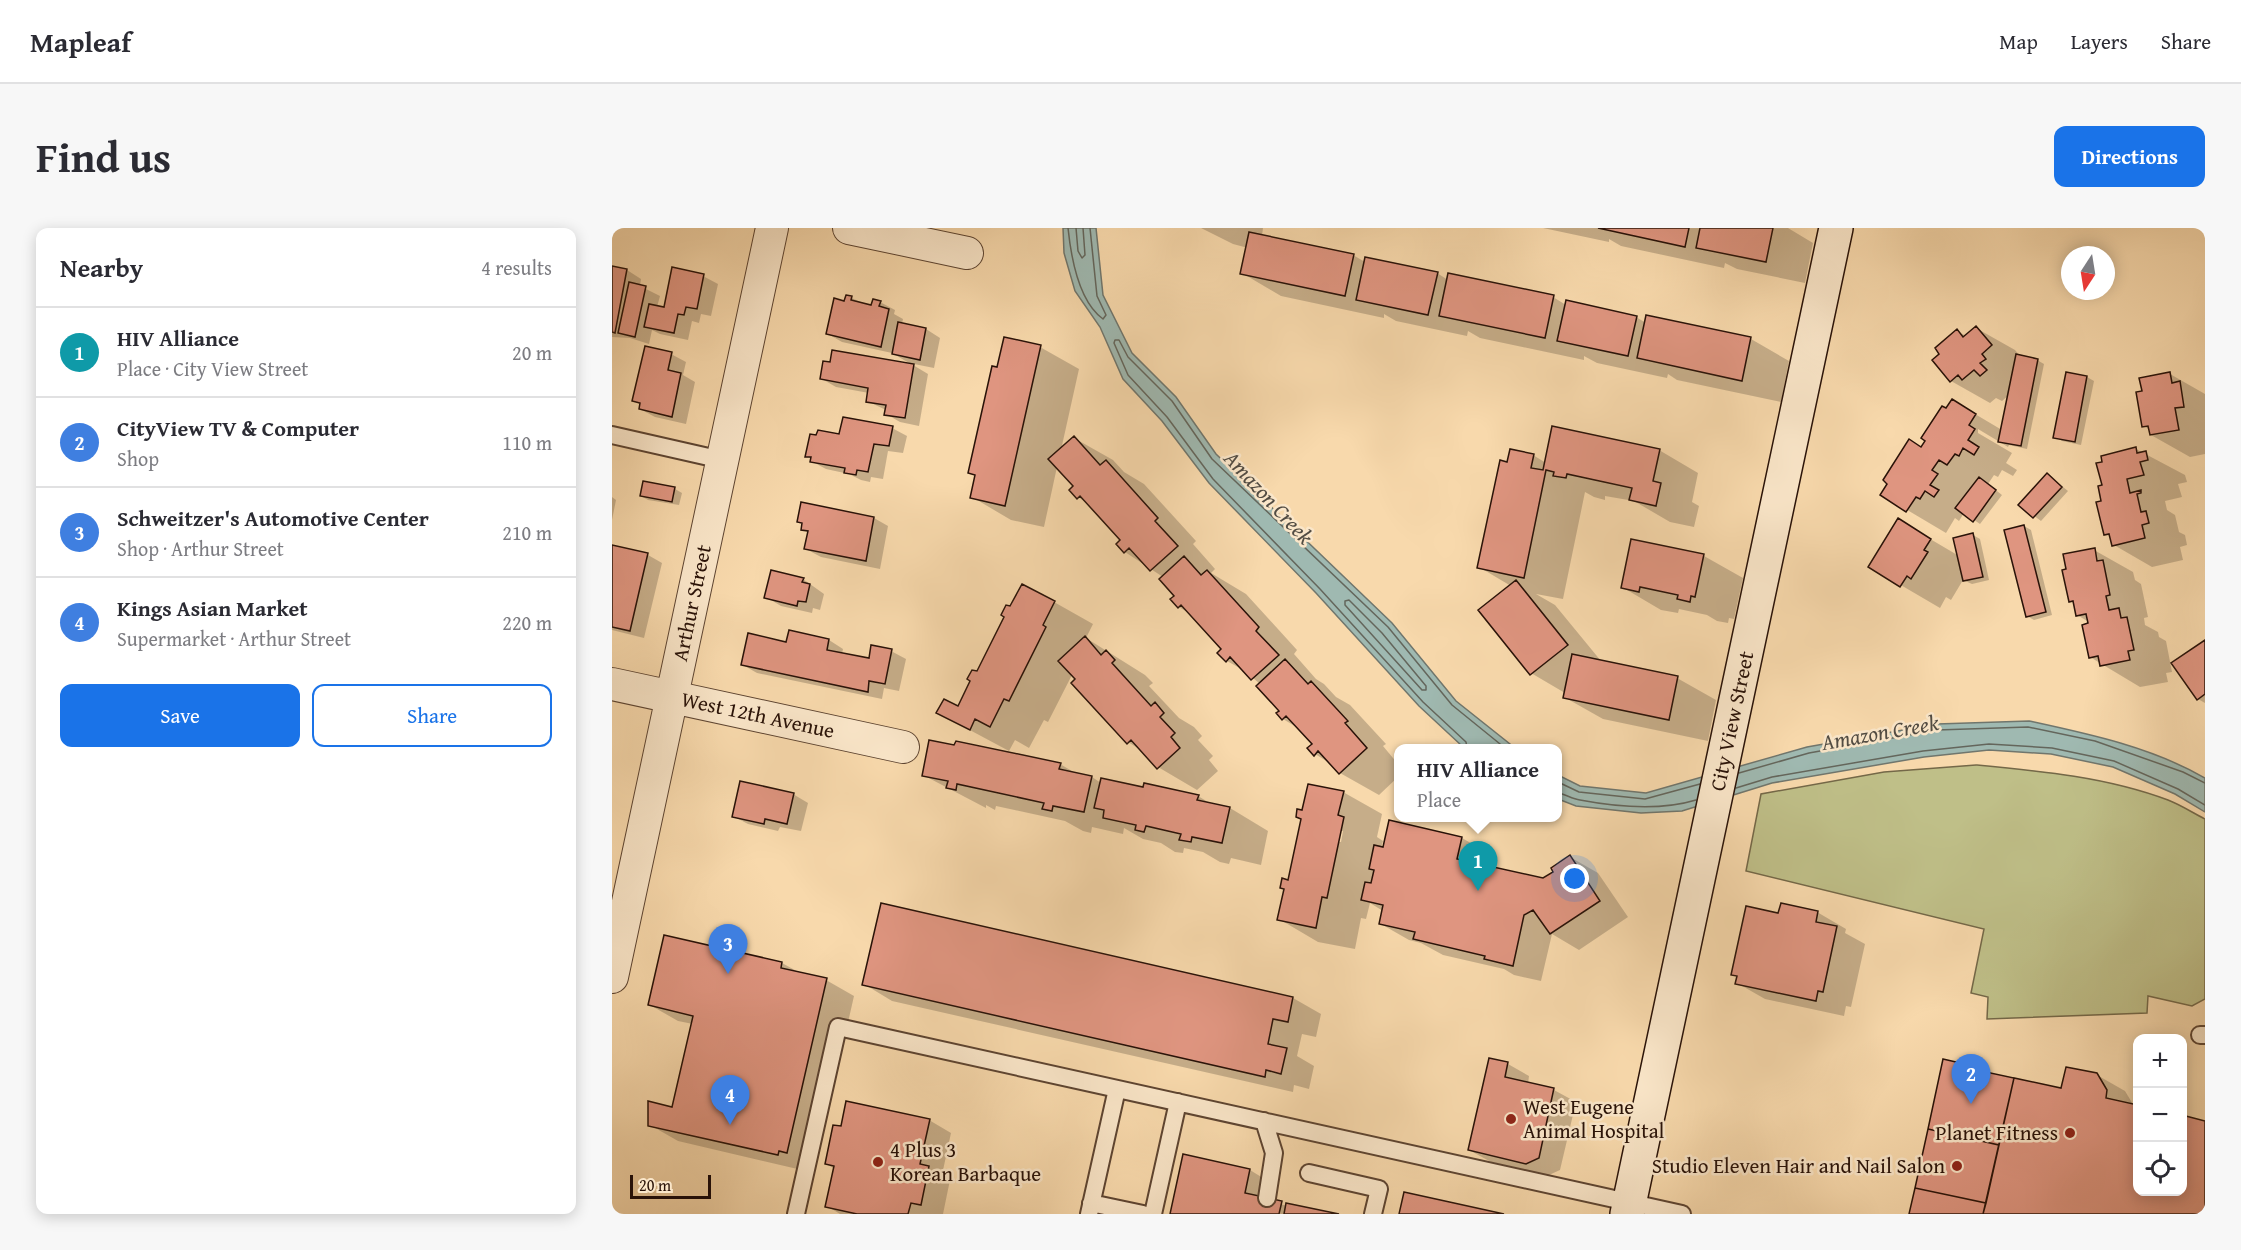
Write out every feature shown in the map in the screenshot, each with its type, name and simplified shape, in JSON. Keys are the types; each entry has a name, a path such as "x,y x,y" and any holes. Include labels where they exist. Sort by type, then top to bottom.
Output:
{"street":[{"name":"Arthur Street","path":"612,977 616,942 672,697 772,228"},
{"path":"849,228 967,253"},
{"name":"City View Street","path":"1628,1208 1836,228"},
{"name":"West 12th Avenue","path":"612,684 903,747"}],"lane":[{"path":"612,435 722,460"},
{"path":"796,1214 838,1027 1264,1121 1628,1208 1682,1214"},
{"path":"1117,1089 1090,1209 1143,1214"},
{"path":"1153,1214 1178,1102"},
{"path":"1264,1121 1274,1153 1267,1198"},
{"path":"1309,1173 1379,1189 1373,1214"}],"green space":[{"path":"1976,765 2098,780 2168,800 2205,819 2205,999 2192,1006 2148,996 2147,1013 1987,1019 1988,997 1971,993 1984,929 1746,871 1761,794 1884,772"}],"water":[{"path":"1063,228 1096,228 1103,295 1132,353 1176,397 1216,454 1392,623 1456,701 1510,744 1460,744 1419,706 1316,593 1209,483 1162,421 1123,379 1100,327 1075,291 1064,253"},
{"path":"2029,721 2141,750 2205,778 2205,812 2175,794 2113,767 2051,754 1989,750 1924,757 1772,783 1682,811 1641,813 1576,806 1562,801 1562,777 1580,786 1646,793 1807,747 1937,724"}],"building":[{"path":"1598,228 1689,228 1685,247"},
{"path":"1700,228 1773,228 1766,262 1696,248"},
{"path":"1249,232 1354,254 1345,296 1240,274"},
{"path":"1365,257 1438,272 1428,315 1356,300"},
{"path":"612,266 627,269 615,333 612,332"},
{"path":"672,267 704,274 697,309 686,307 684,315 678,314 674,333 644,327 649,304 664,307"},
{"path":"1448,273 1554,295 1545,338 1439,316"},
{"path":"629,282 646,286 635,337 618,333"},
{"path":"846,295 852,296 851,300 871,305 873,299 881,301 879,306 889,309 881,347 826,334 834,298 844,301"},
{"path":"1566,300 1637,316 1628,356 1557,341"},
{"path":"1646,315 1751,337 1742,381 1637,358"},
{"path":"898,322 926,328 920,360 892,354"},
{"path":"1976,326 1992,345 1982,354 1986,359 1980,363 1987,370 1980,376 1974,370 1962,380 1958,375 1950,382 1932,360 1939,354 1935,348 1957,329 1963,337"},
{"path":"1004,337 1041,345 1005,506 970,498 975,475 968,473 992,366 997,367"},
{"path":"645,346 672,352 668,370 681,373 672,417 639,409 640,403 632,401"},
{"path":"832,350 914,364 905,418 884,415 886,405 866,402 868,388 820,379 823,361 830,362"},
{"path":"2016,354 2038,359 2021,446 1998,442"},
{"path":"2066,372 2087,376 2075,442 2053,438"},
{"path":"2170,372 2172,383 2180,381 2184,407 2175,408 2179,430 2150,435 2148,426 2142,427 2136,392 2142,391 2139,378"},
{"path":"1952,399 1976,414 1969,425 1975,429 1968,440 1979,447 1974,455 1963,448 1959,456 1955,454 1947,465 1939,460 1932,470 1938,474 1930,485 1939,490 1934,497 1925,491 1920,499 1916,497 1906,512 1880,495 1887,484 1883,480 1909,439 1921,447 1925,441 1921,438 1942,406 1946,408"},
{"path":"843,417 893,426 889,446 874,444 868,472 857,470 856,475 844,473 845,468 810,462 811,457 805,457 810,434 816,435 818,430 839,434"},
{"path":"1552,426 1660,449 1653,481 1661,483 1656,506 1629,500 1632,488 1567,474 1566,478 1553,476 1554,472 1546,470 1524,578 1477,568 1500,460 1507,462 1510,449 1534,454 1531,468 1543,470"},
{"path":"1074,436 1100,465 1106,460 1158,518 1155,521 1178,546 1150,571 1129,548 1124,553 1116,544 1120,540 1080,496 1077,499 1069,490 1073,486 1048,459"},
{"path":"2136,447 2137,453 2146,451 2148,460 2140,462 2144,475 2127,479 2130,493 2141,490 2141,493 2137,494 2141,512 2146,511 2149,523 2142,525 2145,538 2112,546 2109,534 2104,535 2096,502 2101,501 2098,486 2102,485 2096,463 2102,462 2101,456"},
{"path":"2047,473 2062,487 2033,518 2018,505"},
{"path":"1979,477 1996,490 1973,522 1955,508"},
{"path":"643,481 675,487 672,502 640,496"},
{"path":"801,502 874,517 866,561 804,549 808,531 801,530 802,523 797,522"},
{"path":"1898,518 1931,539 1924,550 1928,552 1911,579 1907,576 1900,587 1868,567"},
{"path":"2024,525 2046,612 2026,617 2004,530"},
{"path":"1973,533 1983,577 1963,581 1953,538"},
{"path":"1631,539 1704,554 1695,597 1691,596 1690,602 1677,599 1678,595 1640,587 1639,592 1621,588"},
{"path":"612,545 648,553 630,631 612,627"},
{"path":"2095,548 2097,561 2103,560 2110,595 2106,596 2109,610 2119,608 2121,618 2127,617 2134,650 2128,651 2130,660 2100,666 2098,656 2089,658 2082,625 2088,623 2086,614 2076,616 2073,601 2069,602 2062,570 2066,569 2063,554"},
{"path":"1184,556 1201,575 1207,570 1259,627 1256,631 1279,655 1251,680 1230,657 1226,662 1217,653 1221,649 1181,605 1178,608 1170,599 1174,596 1159,579"},
{"path":"771,570 804,578 802,582 810,584 806,602 798,601 797,606 764,598"},
{"path":"1516,580 1568,645 1530,675 1478,610"},
{"path":"1022,584 1055,601 1043,625 1046,627 1009,701 1004,699 990,727 975,719 970,730 936,713 944,699 958,706 970,681 967,679 972,670 977,671 1004,617 1001,615 1006,605 1010,606"},
{"path":"789,630 829,639 827,650 869,658 871,645 892,649 885,684 869,681 868,692 741,665 748,633 786,642"},
{"path":"1085,636 1101,655 1106,650 1115,660 1112,663 1151,706 1155,702 1164,713 1160,717 1175,733 1171,737 1180,748 1157,769 1131,740 1127,744 1071,683 1075,679 1058,661"},
{"path":"2205,640 2205,694 2197,700 2171,663"},
{"path":"1572,654 1678,676 1669,720 1563,698"},
{"path":"1285,659 1308,684 1311,681 1348,721 1345,723 1367,748 1339,774 1318,751 1314,756 1307,748 1312,744 1286,716 1282,720 1276,713 1279,711 1256,686"},
{"path":"929,740 954,745 956,741 1061,763 1059,769 1092,776 1084,812 1053,806 1052,811 1042,809 1044,803 957,784 956,790 946,788 948,781 922,776"},
{"path":"1101,778 1143,787 1144,783 1199,795 1197,800 1230,807 1222,843 1192,837 1191,842 1179,840 1181,834 1146,826 1144,832 1135,830 1136,825 1103,818 1104,810 1094,808"},
{"path":"740,781 794,793 787,824 765,819 764,824 732,817"},
{"path":"1308,784 1344,791 1338,815 1344,817 1327,898 1322,897 1316,928 1277,920 1284,889 1280,888 1282,878 1288,880 1301,819 1296,817 1297,809 1302,810"},
{"path":"1389,820 1462,837 1457,859 1543,878 1553,872 1551,868 1570,855 1600,901 1550,934 1533,910 1524,915 1513,966 1484,959 1485,956 1413,939 1415,932 1379,924 1383,905 1361,900 1365,882 1371,883 1374,870 1369,869 1374,845 1383,847"},
{"path":"881,903 1293,997 1288,1022 1273,1019 1268,1044 1287,1048 1281,1074 1266,1070 1265,1077 862,985"},
{"path":"1781,903 1818,911 1816,922 1837,926 1823,992 1818,991 1816,1001 1735,984 1737,976 1731,975 1746,906 1778,913"},
{"path":"664,935 782,962 781,968 827,978 787,1153 779,1151 778,1155 648,1126 648,1101 672,1107 693,1016 648,1005"},
{"name":"West Eugene Animal Hospital","path":"1489,1058 1508,1062 1505,1077 1554,1088 1539,1158 1526,1164 1468,1150"},
{"path":"1943,1059 2014,1078 1999,1145 1928,1129"},
{"name":"Planet Fitness","path":"2066,1067 2097,1073 2107,1090 2106,1098 2133,1104 2133,1196 2187,1196 2187,1116 2205,1121 2205,1214 1983,1214 2014,1078 2061,1088"},
{"path":"846,1101 930,1119 920,1164 929,1166 921,1205 911,1203 908,1214 857,1214 825,1207 834,1166 825,1164 833,1125 841,1126"},
{"name":"Studio Eleven Hair and Nail Salon","path":"1928,1129 1999,1145 1986,1203 1915,1188"},
{"path":"1183,1154 1250,1169 1245,1193 1282,1201 1279,1214 1170,1214"},
{"path":"1915,1188 1986,1203 1983,1214 1909,1214"},
{"path":"1404,1192 1504,1214 1399,1214"},
{"path":"1286,1203 1339,1214 1284,1214"}],"place":[{"name":"HIV Alliance","path":"1478,891"},
{"name":"Schweitzer's Automotive Center","path":"728,974"},
{"name":"CityView TV & Computer","path":"1971,1104"},
{"name":"West Eugene Animal Hospital","path":"1511,1119"},
{"name":"Kings Asian Market","path":"730,1125"},
{"name":"Planet Fitness","path":"2070,1133"},
{"name":"4 Plus 3 Korean Barbaque","path":"878,1162"},
{"name":"Studio Eleven Hair and Nail Salon","path":"1957,1166"}],"water label":[{"name":"Amazon Creek","path":"1269,497"},
{"name":"Amazon Creek","path":"1880,732"}]}
